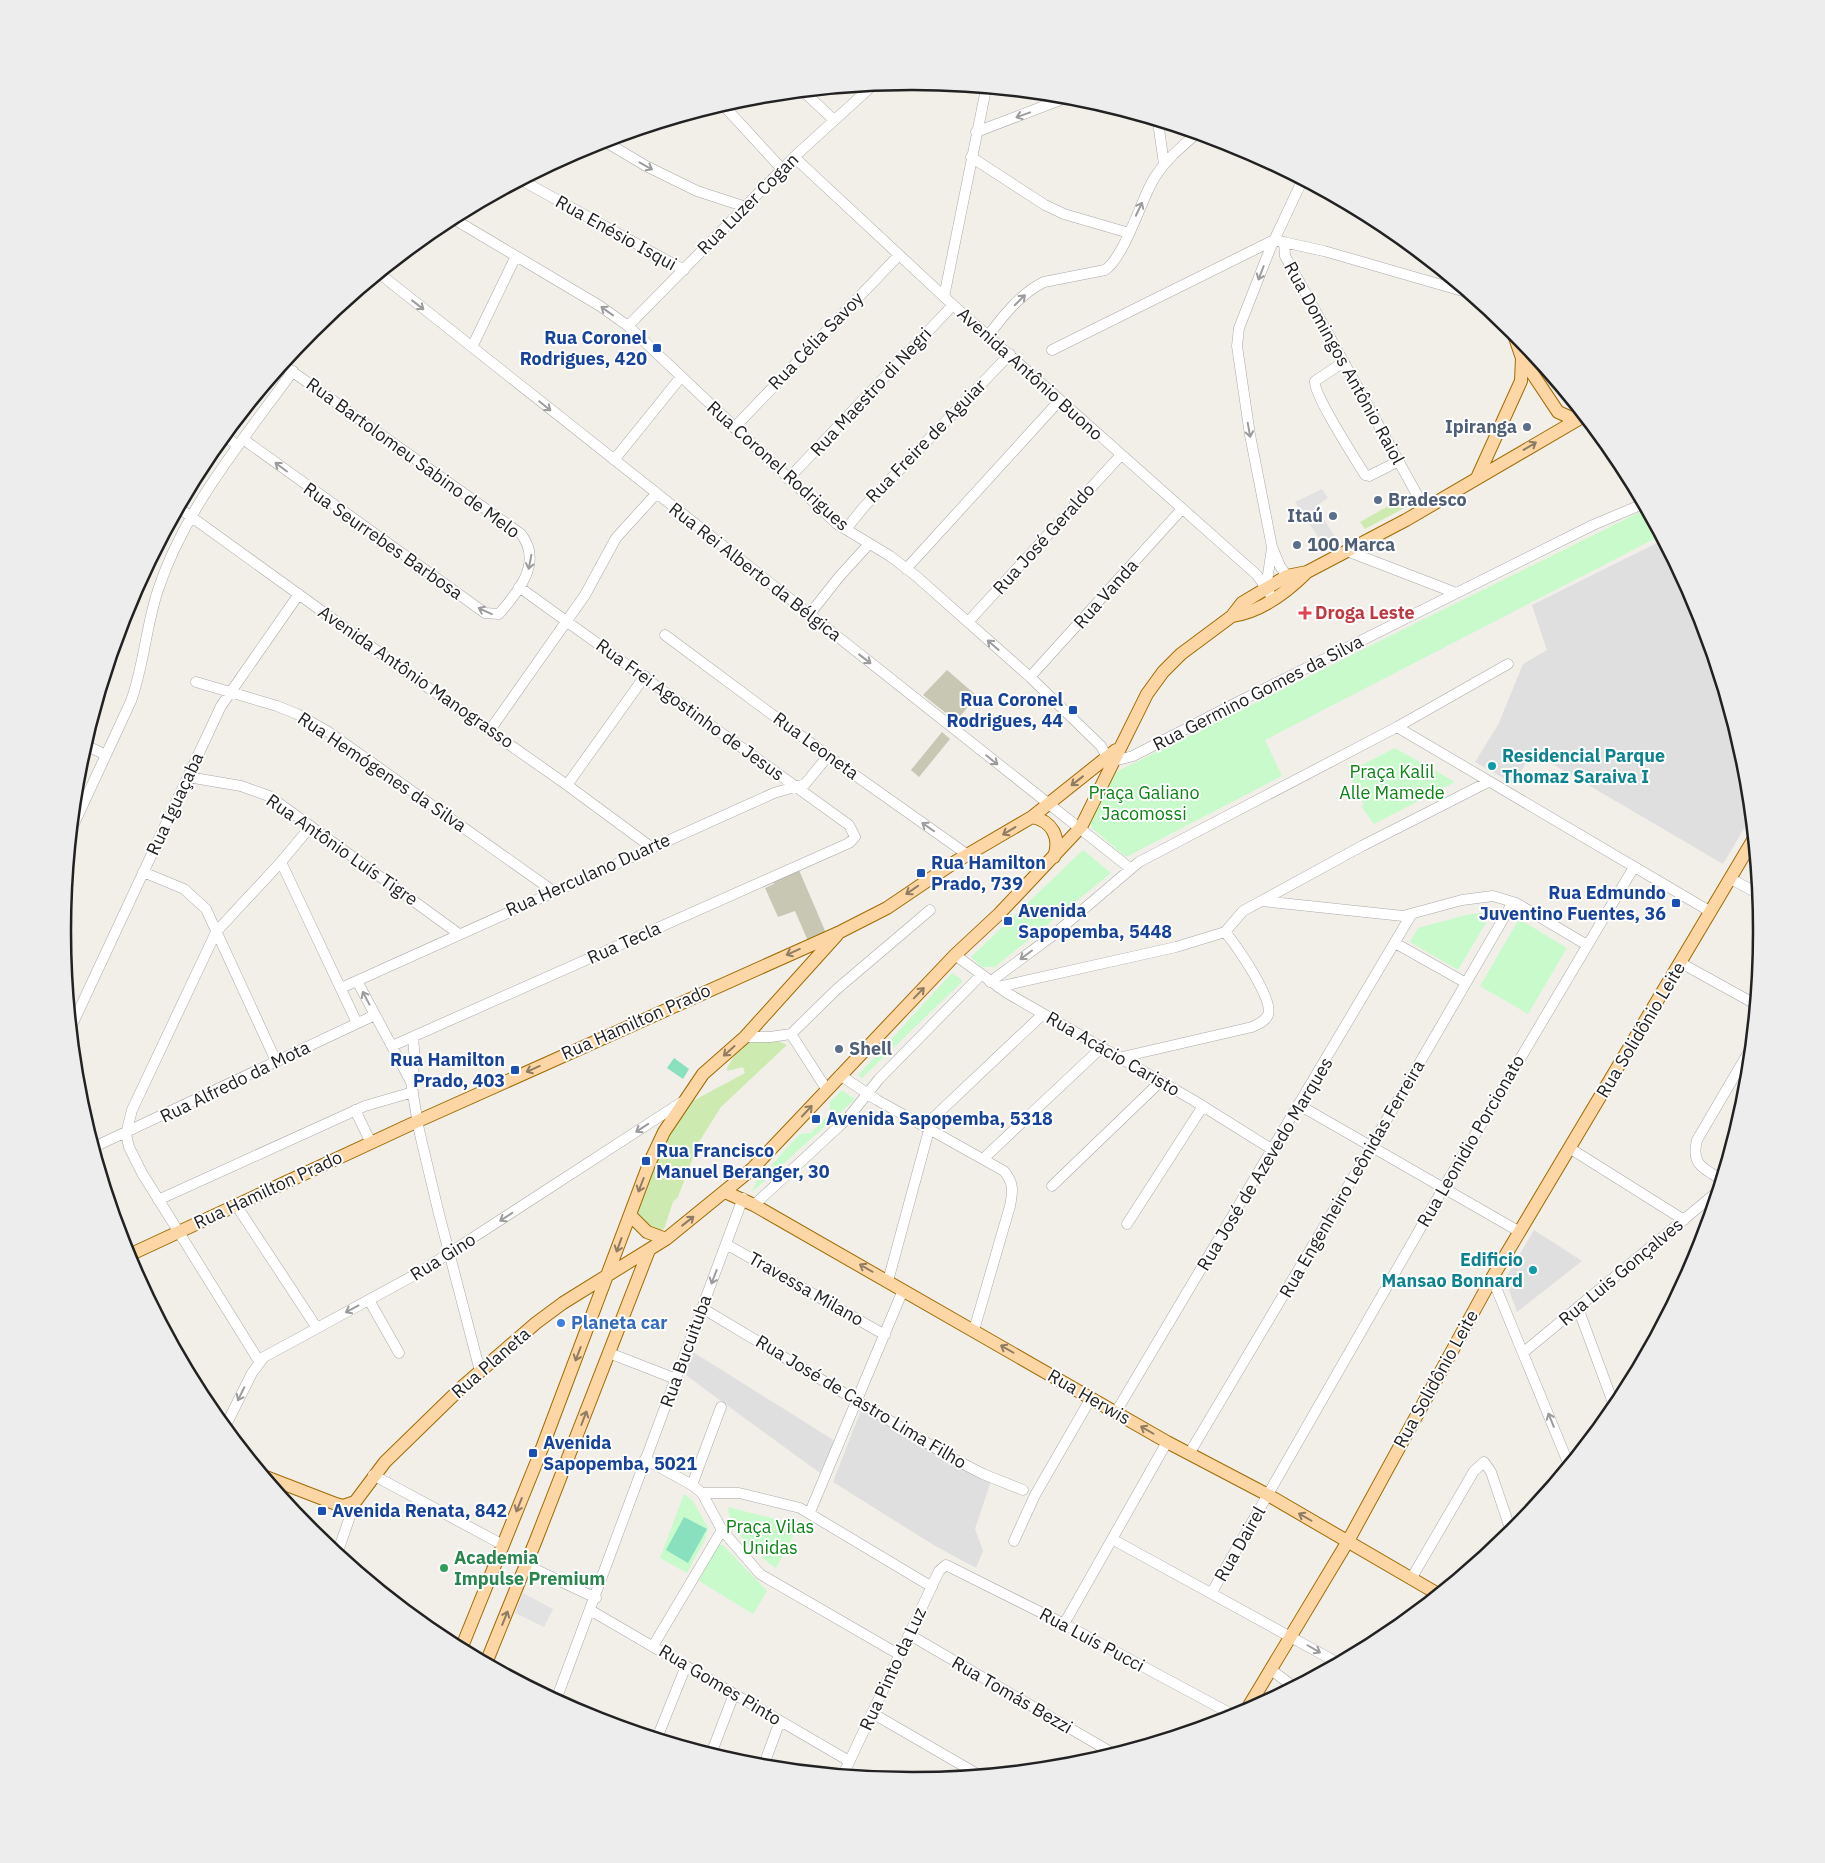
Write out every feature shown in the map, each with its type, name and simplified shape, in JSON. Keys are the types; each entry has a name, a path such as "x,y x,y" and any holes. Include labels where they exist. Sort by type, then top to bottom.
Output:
{"main road":[{"path":"1519,350 1522,358 1558,412 1579,418"},
{"path":"1477,478 1518,388 1522,375 1522,358"},
{"path":"1518,388 1528,382 1538,383"},
{"path":"1554,432 1558,412"},
{"name":"Rua Planeta","path":"349,1504 392,1455 480,1371 536,1323 666,1239 752,1169 955,955 1054,857 1081,827 1111,763 1147,694 1163,672 1181,654 1232,616 1242,603 1270,593 1425,509 1579,418"},
{"path":"1490,448 1494,458 1504,462"},
{"name":"Rua Hamilton Prado","path":"135,1252 370,1142 838,933 887,908 968,855 1032,817 1111,763"},
{"path":"1032,817 1041,819 1054,831 1057,848 1054,857"},
{"name":"Rua Solidônio Leite","path":"1251,1701 1348,1541 1417,1411 1492,1278 1571,1149 1749,848"},
{"path":"464,1642 664,1132 703,1074 745,1037 838,933"},
{"name":"Rua Herwis","path":"730,1188 754,1205 1167,1442 1268,1495 1434,1592"},
{"path":"630,1215 647,1232 666,1239"},
{"path":"488,1658 649,1250"},
{"path":"589,1287 598,1288 600,1296"},
{"path":"275,1480 349,1504"}],"street":[{"name":"Rua Luzer Cogan","path":"628,326 794,157 866,92"},
{"path":"944,297 985,94"},
{"path":"809,96 834,120"},
{"path":"976,132 1054,102"},
{"path":"728,111 782,169"},
{"path":"1159,128 1164,164"},
{"path":"988,336 999,321 1036,286 1044,282 1105,270 1110,267 1129,232 1152,181 1164,164 1192,138"},
{"path":"613,146 659,173 696,191 746,207"},
{"name":"Avenida Antônio Buono","path":"794,157 953,306 1010,354 1181,510 1257,575 1270,593"},
{"path":"971,157 1064,214 1129,232"},
{"name":"Rua Enésio Isqui","path":"528,184 684,270"},
{"path":"1290,581 1280,566 1272,547 1250,435 1236,346 1239,328 1279,241 1300,185"},
{"name":"Rua Coronel Rodrigues","path":"460,223 600,306 628,326 837,524 906,569 1030,677 1101,746 1111,763"},
{"path":"1052,350 1279,241 1324,251 1455,289"},
{"name":"Rua Domingos Antônio Raiol","path":"1279,241 1285,256 1397,462 1425,509"},
{"name":"Rua Célia Savoy","path":"734,428 899,254"},
{"path":"472,347 516,256"},
{"name":"Rua Rei Alberto da Bélgica","path":"384,277 1048,806 1081,827 1131,869"},
{"name":"Rua Maestro di Negri","path":"788,479 953,306"},
{"name":"Rua Freire de Aguiar","path":"846,530 863,508 1010,354"},
{"path":"1344,362 1315,381 1314,386 1324,406 1366,476 1397,462"},
{"name":"Rua Bartolomeu Sabino de Melo","path":"288,368 521,534 531,550 532,558 530,567 519,587"},
{"path":"80,812 138,681 158,590 191,516 241,442 293,371"},
{"path":"614,460 681,376"},
{"path":"906,569 1060,400"},
{"path":"231,438 241,442"},
{"name":"Rua Seurrebes Barbosa","path":"241,442 485,613 499,614 519,587"},
{"name":"Rua José Geraldo","path":"968,622 1121,455"},
{"path":"490,730 585,595 616,538 656,494"},
{"name":"Rua Germino Gomes da Silva","path":"1111,763 1133,756 1593,525 1638,506"},
{"name":"Rua Vanda","path":"1030,677 1181,510"},
{"name":"Avenida Antônio Manograsso","path":"184,511 651,847"},
{"path":"809,615 839,577 869,544"},
{"path":"1270,593 1272,547"},
{"path":"1347,551 1456,593"},
{"name":"Rua Frei Agostinho de Jesus","path":"519,587 646,676 849,825 855,837"},
{"name":"Rua Iguaçaba","path":"76,1017 229,693 299,594"},
{"name":"Rua Leoneta","path":"664,635 828,756 968,855"},
{"path":"754,1205 848,1118 879,1079 990,982 1052,936 1131,869 1147,858 1397,727 1508,664"},
{"path":"567,785 646,676"},
{"name":"Rua Hemógenes da Silva","path":"196,682 277,706 297,714 327,731 553,891"},
{"path":"1397,727 1711,912"},
{"path":"92,748 106,755"},
{"name":"Rua Herculano Duarte","path":"341,988 651,847 774,793 808,782 828,756"},
{"name":"Rua Antônio Luís Tigre","path":"188,777 241,786 258,791 283,805 459,934"},
{"path":"990,982 1176,947 1225,932 1243,911 1362,846 1488,782"},
{"path":"229,1421 259,1362 158,1200 129,1147 126,1134 132,1110 216,932 281,862 311,826"},
{"name":"Rua Tecla","path":"392,1046 848,843 855,837"},
{"path":"281,862 357,1023"},
{"name":"Rua Leonidio Porcionato","path":"1268,1495 1444,1187 1634,867"},
{"path":"143,872 178,886 195,898 206,910 276,1061"},
{"path":"1730,879 1753,891"},
{"path":"1262,901 1379,915 1411,915 1480,897 1493,896 1513,902 1587,945"},
{"name":"Rua Engenheiro Leônidas Ferreira","path":"1189,1454 1372,1146 1513,902"},
{"path":"745,1037 770,1037 791,1034 837,988 930,910"},
{"name":"Rua José de Azevedo Marques","path":"1116,1412 1411,915"},
{"path":"1118,1058 1252,1027 1263,1022 1268,1015 1268,1004 1225,932"},
{"path":"1395,943 1466,983"},
{"name":"Rua Acácio Caristo","path":"955,955 990,982 1203,1106 1273,1150"},
{"path":"1681,963 1751,1002"},
{"path":"357,980 412,1087 449,1254 480,1371"},
{"path":"888,1281 924,1153 928,1129 936,1115 1043,1014"},
{"name":"Rua Alfredo da Mota","path":"99,1145 126,1134 375,1015"},
{"path":"791,1034 827,1090"},
{"path":"412,1087 415,1061 413,1037"},
{"path":"983,1159 1101,1048"},
{"path":"1717,1177 1705,1170 1697,1162 1694,1154 1697,1140 1744,1060"},
{"path":"840,1075 868,1094 1004,1171 1010,1178 1013,1186 1010,1206 974,1330"},
{"path":"1052,1186 1160,1082"},
{"path":"158,1200 354,1110 412,1087"},
{"name":"Rua Gino","path":"259,1362 449,1254 683,1102"},
{"path":"1127,1224 1203,1106"},
{"path":"1299,1106 1520,1232"},
{"path":"354,1110 370,1142"},
{"path":"1571,1149 1684,1220"},
{"name":"Rua Bucuituba","path":"558,1694 596,1598 742,1198"},
{"name":"Rua Luis Gonçalves","path":"1524,1352 1710,1199"},
{"path":"236,1205 317,1328"},
{"name":"Travessa Milano","path":"726,1244 885,1335"},
{"path":"1492,1278 1567,1460"},
{"path":"810,1512 858,1402 903,1290"},
{"path":"369,1300 399,1353"},
{"name":"Rua José de Castro Lima Filho","path":"702,1308 858,1402 983,1474 1023,1490"},
{"path":"1578,1308 1612,1398"},
{"path":"609,1352 676,1379"},
{"path":"1014,1541 1035,1495 1091,1398"},
{"path":"692,1485 721,1407"},
{"path":"1064,1624 1167,1442"},
{"path":"646,1459 702,1492 722,1530 740,1554 769,1581 900,1655"},
{"path":"1411,1579 1474,1470 1484,1462 1491,1472 1509,1524"},
{"path":"373,1475 503,1545"},
{"path":"702,1492 739,1493 789,1504 810,1512 932,1587"},
{"name":"Rua Dairel","path":"1212,1592 1268,1495"},
{"name":"Rua Planeta","path":"339,1546 348,1520 349,1504"},
{"path":"654,1646 722,1530"},
{"path":"1112,1539 1212,1592 1333,1660"},
{"path":"526,1565 596,1598"},
{"name":"Rua Pinto da Luz","path":"845,1770 939,1571 946,1565"},
{"name":"Rua Luís Pucci","path":"946,1565 1064,1624 1227,1712"},
{"name":"Rua Gomes Pinto","path":"590,1610 849,1761"},
{"name":"Rua Tomás Bezzi","path":"910,1635 1107,1750"},
{"path":"659,1733 686,1666"},
{"path":"1270,1669 1289,1684"},
{"path":"713,1748 734,1694"},
{"path":"872,1713 972,1771"},
{"path":"766,1760 780,1721"}],"shaded area":[{"path":"1546,378 1565,401 1562,400 1544,379"},
{"path":"1322,489 1328,498 1316,506 1339,543 1326,549 1295,502"},
{"path":"1658,542 1690,610 1709,661 1738,767 1747,823 1723,864 1532,752 1514,784 1475,762 1498,725 1523,664 1547,650 1532,605"},
{"path":"947,670 977,696 956,721 923,695"},
{"path":"942,732 950,739 919,777 911,770"},
{"path":"799,870 826,933 808,941 795,911 778,917 765,888 774,884 773,882"},
{"path":"1534,1230 1582,1261 1517,1312 1505,1279"},
{"path":"693,1352 835,1441 820,1473 687,1376 684,1371"},
{"path":"861,1410 991,1481 975,1529 983,1551 976,1568 932,1544 833,1482"},
{"path":"523,1593 553,1609 544,1627 515,1613"}],"green space":[{"path":"1404,497 1408,506 1365,529 1360,522"},
{"name":"Praça Galiano Jacomossi","path":"1641,511 1656,538 1265,740 1282,776 1126,857 1092,828 1090,820 1114,773"},
{"name":"Praça Kalil Alle Mamede","path":"1395,748 1455,782 1374,824 1361,806 1364,805 1348,772"},
{"name":"Praça Galiano Jacomossi","path":"1083,850 1111,873 995,967 982,967 971,957"},
{"path":"1493,911 1458,970 1410,942 1418,928 1466,915"},
{"path":"1519,919 1567,948 1528,1014 1480,986"},
{"path":"952,973 961,979 962,982 862,1078 858,1075"},
{"path":"778,1041 787,1045 721,1107 699,1142 678,1197 673,1202 664,1229 657,1231 639,1221 638,1211 656,1161 663,1145 689,1103 745,1073 743,1067 727,1071 727,1068 742,1047 752,1042"},
{"path":"674,1058 689,1069 683,1079 667,1068"},
{"path":"842,1090 855,1099 752,1192 756,1182 800,1134 811,1133 829,1114 830,1102"},
{"path":"684,1494 693,1501 708,1528 705,1539 687,1573 660,1558"},
{"name":"Praça Vilas Unidas","path":"728,1507 799,1525 776,1568 753,1550 739,1534 733,1525"},
{"path":"684,1517 707,1529 688,1563 666,1550"},
{"path":"717,1545 723,1545 767,1591 753,1614 699,1581"}],"place":[{"name":"Rua Coronel Rodrigues, 420","path":"657,348"},
{"name":"Ipiranga","path":"1527,427"},
{"name":"Bradesco","path":"1378,500"},
{"name":"Itaú","path":"1333,516"},
{"name":"100 Marca","path":"1297,545"},
{"name":"Droga Leste","path":"1305,613"},
{"name":"Rua Coronel Rodrigues, 44","path":"1073,710"},
{"name":"Residencial Parque Thomaz Saraiva I","path":"1492,766"},
{"name":"Rua Hamilton Prado, 739","path":"921,873"},
{"name":"Rua Edmundo Juventino Fuentes, 36","path":"1676,903"},
{"name":"Avenida Sapopemba, 5448","path":"1008,921"},
{"name":"Shell","path":"839,1049"},
{"name":"Rua Hamilton Prado, 403","path":"515,1070"},
{"name":"Avenida Sapopemba, 5318","path":"816,1119"},
{"name":"Rua Francisco Manuel Beranger, 30","path":"646,1161"},
{"name":"Edificio Mansao Bonnard","path":"1533,1270"},
{"name":"Planeta car","path":"561,1323"},
{"name":"Avenida Sapopemba, 5021","path":"533,1453"},
{"name":"Avenida Renata, 842","path":"322,1511"},
{"name":"Academia Impulse Premium","path":"444,1568"}]}
